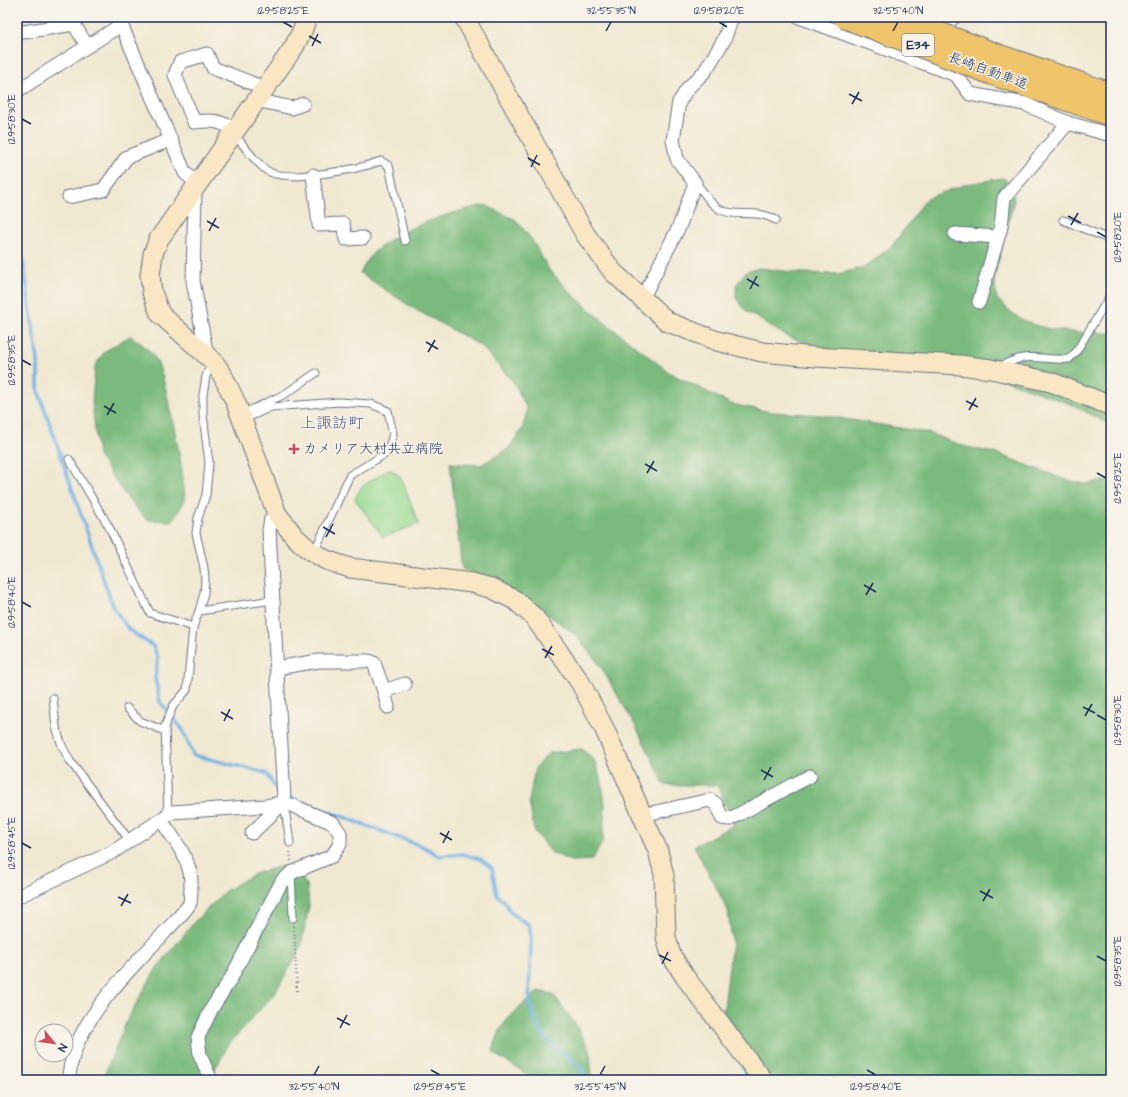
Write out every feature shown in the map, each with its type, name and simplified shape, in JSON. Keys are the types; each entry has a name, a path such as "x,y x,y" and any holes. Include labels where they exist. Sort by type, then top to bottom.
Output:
{"highway":[{"name":"長崎自動車道","path":"844,17 996,65 1075,82 1111,93"},
{"name":"長崎自動車道","path":"896,17 996,65 1111,115"}],"street":[{"path":"307,17 303,29 294,46 159,239 153,254 150,275 152,292 160,314 210,358 222,374 241,417 277,514 295,537 326,560 350,568 472,582 491,588 515,600 534,617 580,682 604,728 658,851 664,875 666,937 671,955 685,977 763,1080"},
{"path":"464,17 585,234 613,272 643,297 668,322 716,341 762,352 815,357 960,365 995,370 1051,382 1111,406"},
{"path":"643,297 679,227 695,183 677,159 673,140 679,102 688,88 705,71 724,40 732,17"},
{"path":"799,17 956,75 970,94 1024,104 1045,111 1068,123 1111,135"},
{"path":"908,58 954,17"},
{"path":"17,90 87,46 119,21 185,173 197,186 193,281 210,358"},
{"path":"23,32 74,24 87,46"},
{"path":"234,132 222,122 211,120 194,122 175,75 180,62 207,54 213,68 260,94 292,108 302,104"},
{"path":"979,302 1001,227 1004,198 1068,123"},
{"path":"69,197 103,190 127,157 170,140"},
{"path":"313,175 319,226 343,224 346,239 363,238"},
{"path":"955,234 997,237"},
{"path":"252,833 284,796 269,530 271,519 277,514"},
{"path":"276,668 318,661 369,661 374,663 388,707"},
{"path":"384,691 405,684"},
{"path":"642,815 710,800 716,804 722,818 730,819 810,776"},
{"path":"17,896 114,852 172,812 266,806 284,796"},
{"path":"211,1080 200,1055 198,1037 212,1008 230,980 282,881 291,871 332,856 340,844 340,832 333,823 284,796"},
{"path":"69,1080 69,1067 74,1050 91,1019 115,987 190,904 191,880 184,856 164,818"}],"lane":[{"path":"234,132 267,170 278,175 313,175 365,167 381,161 389,166 405,240"},
{"path":"695,183 702,188 712,204 722,211 766,214 776,220"},
{"path":"1063,220 1111,240"},
{"path":"995,370 1013,359 1034,356 1069,359 1076,352 1111,294"},
{"path":"164,818 165,730 167,718 173,706 188,690 193,627 204,593 204,568 196,532 198,518 206,496 209,463 203,416 203,395 210,358"},
{"path":"241,417 285,394 316,373"},
{"path":"241,417 271,407 339,402 371,404 388,411 393,434 388,453 350,475 314,552"},
{"path":"69,459 110,527 150,613 193,627"},
{"path":"198,611 273,600"},
{"path":"53,698 56,727 62,746 70,761 130,841"},
{"path":"127,708 140,721 165,730"},
{"path":"284,796 290,843"},
{"path":"291,871 293,918"}],"path":[{"path":"290,843 291,871"},
{"path":"293,918 298,992"}],"green space":[{"path":"1003,178 1012,185 1014,201 994,278 997,299 1018,317 1039,326 1063,331 1111,333 1111,425 1073,405 996,377 835,352 788,337 746,311 736,298 736,285 746,272 759,268 801,273 838,274 865,267 892,246 927,198 967,184"},
{"path":"485,205 516,220 532,240 549,270 571,293 603,321 670,373 731,404 772,412 822,415 929,433 963,446 998,454 1063,479 1084,484 1111,480 1111,1080 747,1080 723,1016 732,942 728,910 694,846 734,825 717,785 665,785 636,727 601,667 575,634 543,611 483,576 462,569 450,463 481,465 508,449 523,428 527,409 514,383 481,346 413,308 360,273 373,253 384,244 411,228 456,212"},
{"path":"130,336 147,348 159,366 171,411 183,476 184,491 183,503 172,521 147,520 131,503 98,456 92,403 95,366 105,351"},
{"path":"389,469 400,476 419,524 383,537 355,499 361,487"},
{"path":"582,749 594,760 602,783 605,805 603,841 592,860 571,861 550,852 534,830 529,801 535,768 549,753"},
{"path":"283,866 297,872 307,885 309,906 300,950 274,994 229,1044 209,1080 102,1080 128,1018 156,969 196,920 225,891 256,873"},
{"path":"539,991 553,994 576,1025 590,1051 592,1080 536,1080 493,1053 499,1032 509,1017"}],"waterway":[{"path":"17,253 23,261 38,361 38,390 113,607 129,630 153,646 158,658 155,678 160,702 183,730 193,755 266,773 278,792 281,793"},
{"path":"287,796 424,847 439,856 463,854 480,859 492,868 497,895 507,905 510,912 529,925 531,937 529,985 531,1009 535,1020 546,1039 580,1067 586,1080"}],"place":[{"name":"カメリア大村共立病院","path":"294,449"}],"district":[{"name":"上諏訪町","path":"332,423"}]}
